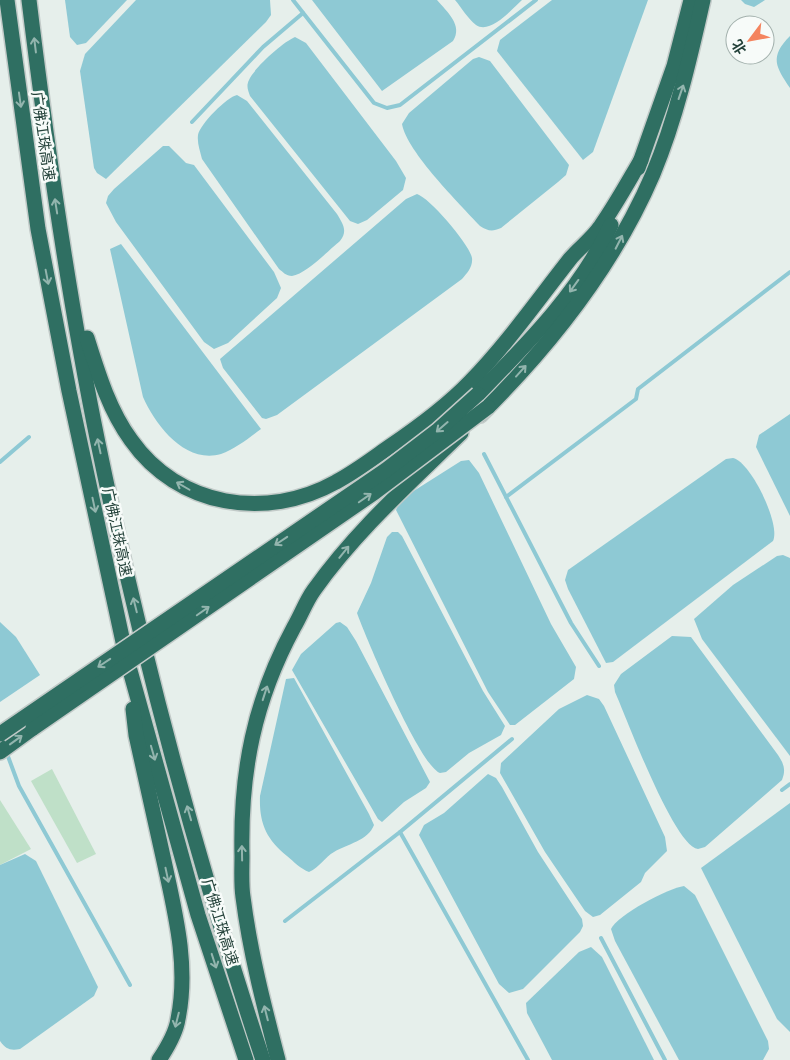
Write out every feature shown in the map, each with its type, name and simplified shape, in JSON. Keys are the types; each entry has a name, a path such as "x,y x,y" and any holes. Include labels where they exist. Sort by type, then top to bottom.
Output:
{"highway":[{"name":"广佛江珠高速","path":"7,0 38,229 68,391 126,656 198,915 246,1060"},
{"name":"广佛江珠高速","path":"29,0 47,145 67,271 98,442 130,587 169,742 216,910 263,1060"},
{"path":"67,271 99,374 112,407 131,440 151,463 173,480 198,494 228,503 254,504 283,501 335,483 473,389 536,335 575,285 607,232 641,160 674,66 691,0"},
{"path":"278,1060 258,982 243,896 241,810 249,745 267,687 284,645 313,592 341,556 378,515 488,407 557,331 616,248 653,174 685,79 704,0"},
{"path":"0,734 386,470 437,431 473,389"},
{"path":"0,752 374,492 488,407"},
{"path":"126,656 136,735 176,920 181,953 182,991 178,1020 167,1048 159,1060"}],"green space":[{"path":"52,769 96,854 77,863 31,781"},
{"path":"0,800 31,849 0,865"}],"water":[{"path":"65,0 127,0 86,43 77,45 70,37"},
{"path":"136,0 270,0 271,15 106,179 97,173 94,168 80,71 85,54"},
{"path":"312,0 437,0 455,24 456,35 453,41 382,91"},
{"path":"455,0 522,0 501,20 488,27 482,27 476,25 467,16"},
{"path":"552,0 648,0 593,152 583,160 497,51 500,40"},
{"path":"741,0 765,0 754,7 745,4"},
{"path":"790,36 790,88 778,68 777,56 783,43"},
{"path":"295,37 306,43 396,161 406,178 403,190 367,220 358,224 350,221 249,94 248,82 252,75 276,50"},
{"path":"479,57 490,61 569,165 566,175 558,182 501,228 493,230 480,226 435,177 413,149 402,124 409,113 473,59"},
{"path":"237,95 247,101 343,224 344,234 340,241 304,271 292,276 285,274 279,269 202,159 198,141 200,130 221,106"},
{"path":"163,146 169,146 186,163 194,165 274,272 281,288 277,298 228,343 214,349 204,342 116,222 106,203 108,196 114,189"},
{"path":"417,194 423,197 440,213 470,252 472,264 468,272 462,279 277,415 266,419 262,418 223,368 220,359 406,199"},
{"path":"121,244 261,429 242,443 221,454 208,456 195,453 173,440 156,420 143,397 110,249"},
{"path":"790,414 790,516 756,447 759,435"},
{"path":"733,458 748,470 763,495 773,522 773,541 613,662 606,663 568,589 565,580 568,570 726,459"},
{"path":"469,460 479,473 551,624 576,667 574,679 515,725 510,725 488,692 396,510 401,499 461,461"},
{"path":"392,532 398,532 402,536 483,691 505,726 501,735 469,753 446,772 440,773 431,765 407,726 357,613 371,583 387,537"},
{"path":"783,555 790,558 790,756 702,639 694,619 733,585 777,556"},
{"path":"0,622 16,637 40,675 0,702"},
{"path":"340,622 347,627 356,641 430,782 426,788 404,802 382,822 378,819 292,670 301,654 336,623"},
{"path":"672,636 691,637 778,755 784,767 782,780 705,847 698,849 688,842 664,805 640,753 615,692 614,685 621,674"},
{"path":"294,678 374,825 367,835 334,852 309,872 280,850 269,837 265,830 260,806 260,796 286,679"},
{"path":"587,695 599,699 604,706 665,837 667,851 645,873 641,882 600,915 593,917 585,911 545,852 500,773 501,763 559,709"},
{"path":"488,774 496,778 502,787 538,852 582,919 583,926 580,932 523,989 509,993 499,984 419,835 424,825 444,813"},
{"path":"790,803 790,1032 777,1019 701,868"},
{"path":"25,854 36,861 98,987 94,996 20,1049 14,1050 6,1048 0,1041 0,865"},
{"path":"684,886 695,895 768,1041 769,1049 763,1060 679,1060 615,941 611,929 615,923 656,897"},
{"path":"591,947 602,957 654,1060 552,1060 527,1013 526,1003 579,952"}],"waterway":[{"path":"293,0 374,103 387,108 400,105 536,0"},
{"path":"192,122 263,47 303,13"},
{"path":"506,497 636,399 638,389 790,272"},
{"path":"0,462 29,437"},
{"path":"484,454 571,623 599,666"},
{"path":"285,921 400,832 512,739"},
{"path":"6,751 19,786 130,985"},
{"path":"782,790 790,784"},
{"path":"400,832 528,1060"},
{"path":"601,938 665,1060"}]}
